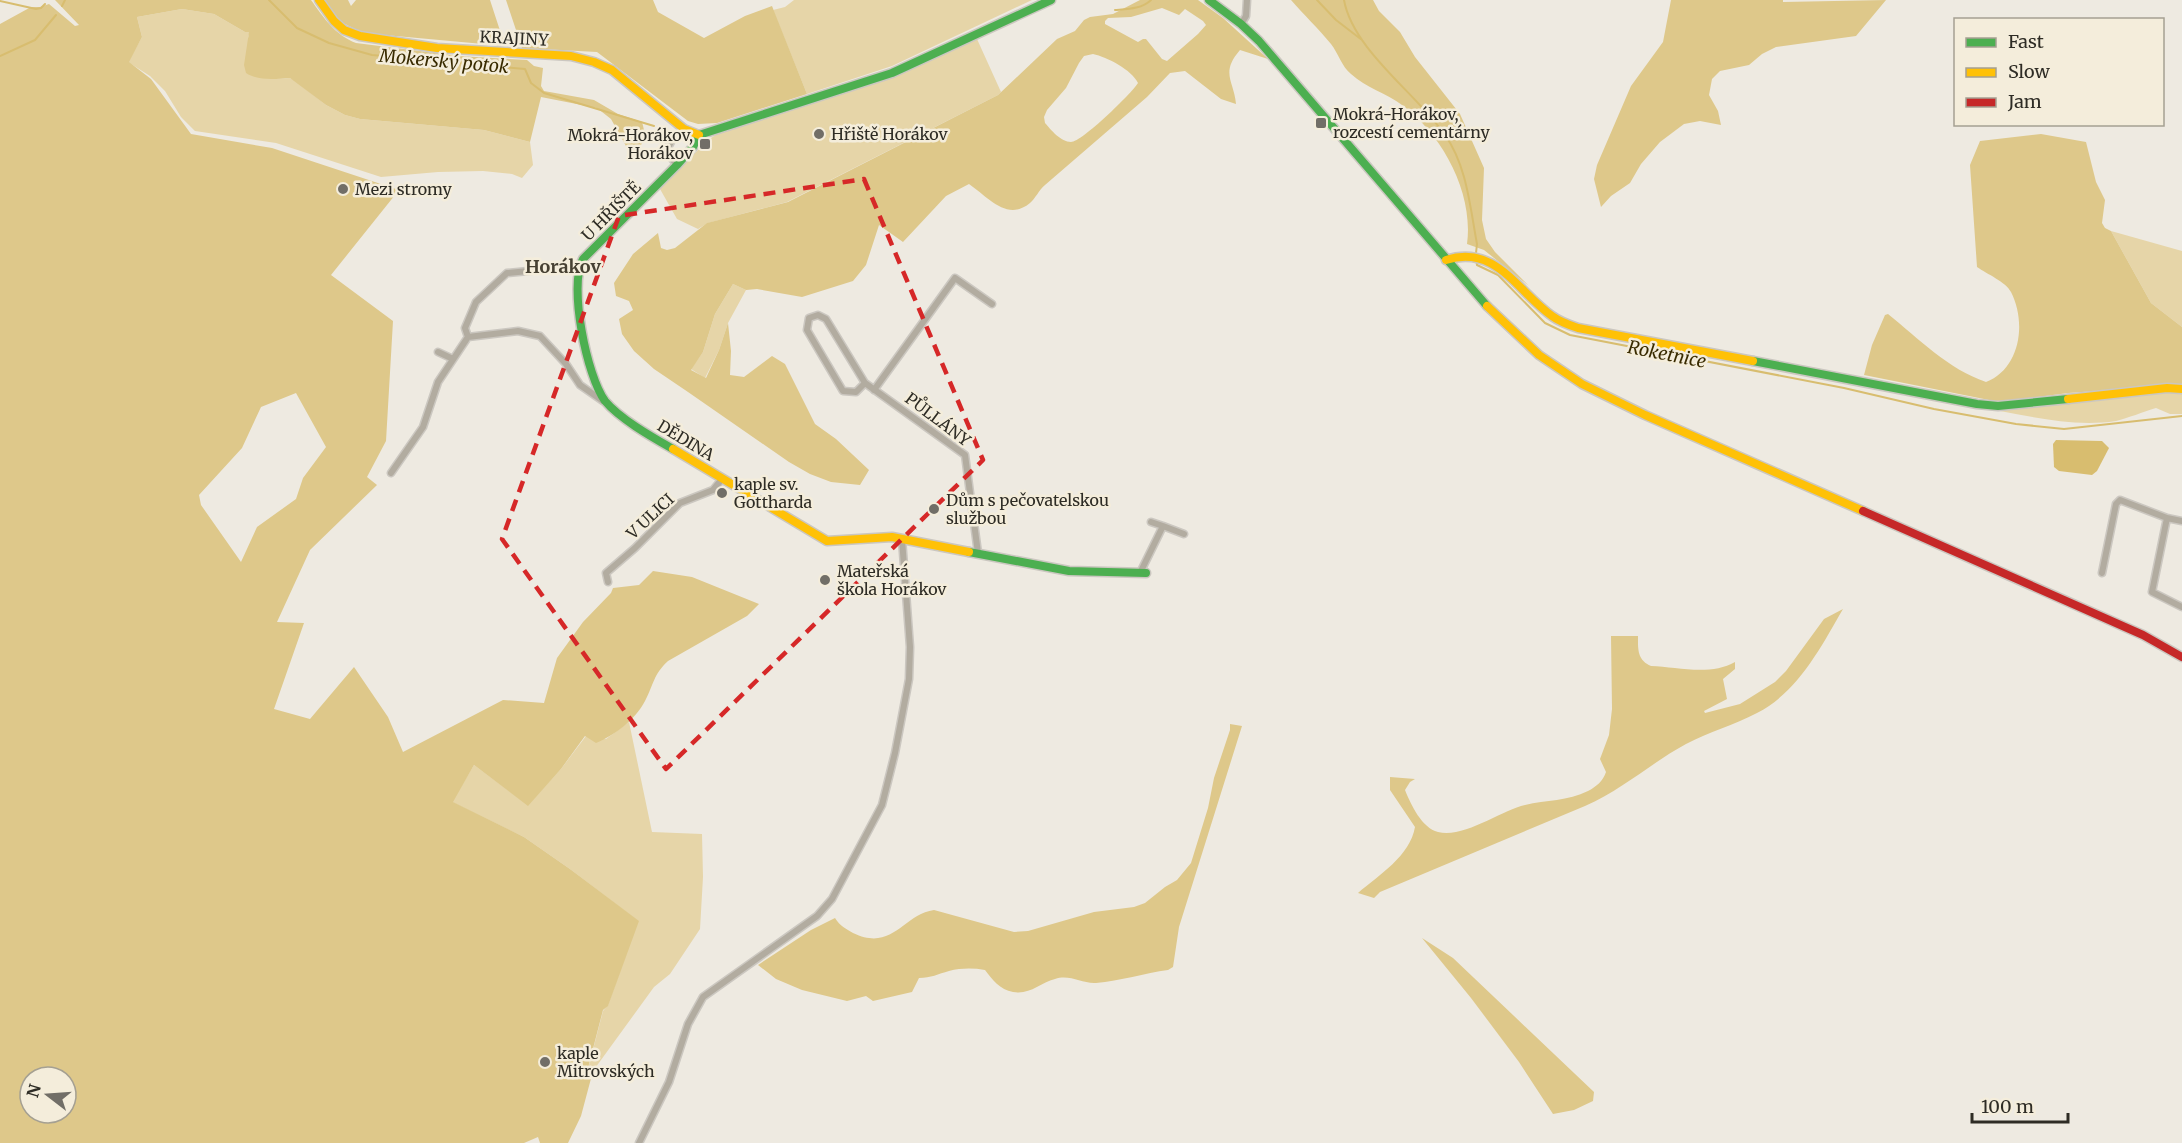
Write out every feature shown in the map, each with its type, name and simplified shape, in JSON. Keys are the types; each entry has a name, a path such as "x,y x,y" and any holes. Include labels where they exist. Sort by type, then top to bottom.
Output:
{"street":[{"name":"KRAJINY","path":"319,0 334,21 344,30 360,36 437,48 571,56 594,62 612,70 684,129 699,135"},
{"path":"699,135 892,73 1051,0"},
{"path":"1209,0 1241,24 1274,57 1485,304 1524,343 1547,362 1593,390 1645,415 2143,635 2182,657"},
{"path":"1241,24 1246,16 1247,0"},
{"path":"677,165 666,151 684,129"},
{"name":"U HŘIŠTĚ","path":"598,389 582,335 576,283 579,266 583,259 677,165 693,147 699,135"},
{"path":"1446,260 1458,256 1471,257 1492,264 1507,273 1554,317 1578,328 1977,404 1998,406 2167,388 2182,389"},
{"path":"468,337 465,328 476,302 507,273 579,266"},
{"path":"874,390 955,278 992,304"},
{"name":"PŮLLÁNY","path":"865,383 856,392 843,391 807,330 807,322 813,316 822,316 826,319 865,383 965,455 978,553"},
{"path":"391,473 423,427 438,382 468,337 518,331 540,336 566,364 580,385 606,402"},
{"path":"438,352 453,359"},
{"name":"DĚDINA","path":"598,389 606,402 638,428 827,541 892,537 902,539"},
{"name":"V ULICI","path":"608,582 606,573 680,503 713,490 722,479"},
{"path":"2102,573 2115,504 2120,500 2167,518 2182,521"},
{"path":"2167,518 2152,592 2182,607"},
{"path":"1151,522 1185,534"},
{"path":"639,1143 669,1082 688,1024 703,997 817,916 832,900 882,805 895,753 909,679 910,647 902,539 1069,571 1143,573 1163,526"}],"highlighted area":[{"path":"864,179 983,460 666,769 502,539 619,216"}],"shaded area":[{"path":"55,0 311,0 336,31 356,43 459,56 527,60 534,66 543,68 541,86 544,91 594,100 618,114 642,122 644,140 631,155 611,119 597,108 541,97 530,142 484,130 360,119 345,115 326,105 290,78 261,78 246,73 244,65 249,32 245,32 214,14 182,9 137,17 142,37 129,62 151,79 191,134 272,148 399,190 331,275 393,321 386,441 367,477 377,485 310,550 277,622 304,623 274,709 310,719 354,667 388,717 403,752 503,700 544,703 557,658 583,622 611,593 613,588 639,585 653,571 692,577 759,604 747,616 668,661 657,675 641,708 630,721 596,743 585,736 561,769 528,806 474,765 453,802 524,837 639,921 608,1006 603,1010 588,1068 593,1071 581,1116 568,1143 540,1143 538,1137 524,1143 0,1143 0,24 31,7 49,4 75,26 79,25","holes":["296,393 326,447 303,478 296,499 257,527 241,562 201,505 199,495 242,448 261,407"]},
{"path":"324,0 348,0 351,6 356,0 490,0 505,46 363,33 341,22"},
{"path":"506,0 653,0 658,12 704,38 745,16 772,6 807,94 717,123 698,124 688,121 597,52 522,48"},
{"path":"794,0 1032,0 892,66 807,94 773,10 785,7"},
{"path":"1140,0 1198,0 1223,18 1268,59 1240,50 1234,58 1229,71 1236,104 1221,99 1185,71 1170,73 1147,97 1045,185 1032,201 1022,208 1013,210 998,206 969,184 946,196 903,242 879,225 866,265 853,281 802,297 757,289 746,290 733,284 715,314 703,352 691,370 706,378 728,323 731,351 730,375 744,377 772,356 785,364 815,424 836,439 869,470 860,485 831,482 810,474 789,462 654,369 634,351 622,334 619,319 633,310 629,301 616,296 614,283 633,254 658,233 661,248 667,250 675,248 707,223 788,202 998,95 1057,39 1075,31 1084,20 1090,17 1113,14","holes":["1162,8 1179,15 1185,9 1206,25 1167,61 1162,59 1146,39 1138,42 1105,24 1108,18 1131,17","1093,54 1118,65 1130,73 1138,83 1095,126 1077,140 1067,141 1050,129 1044,117 1047,110 1066,88 1084,56"]},
{"path":"1291,0 1373,0 1379,11 1400,32 1415,57 1460,114 1484,168 1482,220 1486,239 1495,252 1529,286 1484,250 1467,244 1468,225 1460,185 1442,148 1430,132 1402,105 1363,83 1348,71 1331,44"},
{"path":"1671,0 1783,0 1783,2 1886,0 1856,36 1776,47 1762,54 1749,65 1720,71 1712,79 1709,95 1718,111 1721,125 1700,121 1684,124 1660,142 1641,164 1630,183 1611,196 1601,207 1594,179 1597,165 1631,86 1663,42"},
{"path":"182,9 214,14 245,32 250,32 248,37 274,79 294,80 326,105 345,115 360,119 484,130 530,142 533,165 522,178 512,174 483,171 381,177 276,143 195,131 181,117 165,91 150,76 128,62 142,37 137,17"},
{"name":"Hřiště Horákov","path":"977,39 1001,92 998,95 787,202 708,223 698,229 677,219 660,189 700,148 699,146 723,130 875,83"},
{"path":"2041,134 2086,142 2096,182 2105,200 2102,223 2111,231 2151,303 2182,327 2182,385 2068,393 1999,402 1864,375 1872,345 1885,315 1888,314 1934,353 1972,376 1986,382 2006,367 2017,344 2019,317 2009,288 1977,267 1970,165 1980,141"},
{"path":"2111,231 2182,251 2182,327 2151,303"},
{"path":"733,284 746,290 728,323 719,350 705,378 691,369 703,352 715,314"},
{"path":"2165,392 2182,394 2182,414 2170,414 2156,408 2116,421 2086,423 2058,421 2000,411"},
{"path":"2056,440 2102,441 2109,448 2097,471 2092,475 2059,471 2054,467 2053,444"},
{"path":"1843,609 1817,653 1796,681 1772,704 1757,713 1686,744 1599,800 1380,892 1374,898 1358,893 1400,856 1407,847 1415,827 1390,790 1390,777 1415,779 1405,790 1414,809 1432,830 1448,833 1470,828 1525,805 1565,799 1591,789 1599,783 1606,772 1600,759 1609,735 1612,709 1611,636 1638,636 1638,650 1641,657 1646,664 1651,666 1705,670 1735,662 1735,669 1723,679 1727,699 1704,711 1705,713 1740,704 1775,682 1786,671 1824,619"},
{"path":"629,722 652,832 702,834 703,877 700,929 670,974 654,987 593,1071 588,1069 603,1011 608,1005 638,921 524,837 452,802 474,765 528,805 561,769 586,736 606,739"},
{"path":"1230,724 1242,726 1179,927 1173,967 1168,970 1096,983 1060,978 1025,992 1019,992 1008,991 1000,987 985,970 962,969 919,978 912,992 873,1001 866,996 847,1001 802,990 776,979 758,965 811,930 835,918 848,930 867,938 888,935 913,918 934,910 1014,932 1028,931 1094,912 1134,907 1145,903 1177,880 1191,863"},
{"path":"1422,938 1453,958 1594,1092 1593,1101 1574,1110 1553,1114 1519,1062"}],"waterway":[{"path":"62,6 65,0"},
{"name":"Mokerský potok","path":"269,0 297,28 329,43 372,55 525,69 531,83 544,93 654,126"},
{"name":"Mokerský potok","path":"1115,10 1139,7 1151,0"},
{"name":"Mokerský potok","path":"1317,0 1336,20 1362,40"},
{"name":"Roketnice","path":"1344,0 1350,18 1373,54 1433,119 1452,147 1467,187 1477,244 1476,253"},
{"name":"Mokerský potok","path":"0,1 36,9 45,4"},
{"path":"0,56 35,40 56,15"},
{"name":"Roketnice","path":"1476,259 1477,265 1498,275 1545,323 1570,335 2016,424 2064,429 2182,416"}],"traffic: fast":[{"path":"699,135 892,73 1051,0"},
{"path":"1209,0 1259,41 1487,306"},
{"path":"673,449 611,408 598,389 582,331 579,309 579,272 583,259 677,165 693,147 699,135"},
{"path":"1753,361 1977,404 1998,406 2068,399"},
{"path":"969,552 1069,571 1146,573"}],"traffic: slow":[{"path":"319,0 334,21 344,30 360,36 437,48 571,56 594,62 612,70 684,129 699,135"},
{"path":"1446,260 1463,257 1479,258 1492,264 1552,316 1578,328 1753,361"},
{"path":"1487,306 1539,355 1582,384 1645,415 1863,511"},
{"path":"2068,399 2167,388 2182,389"},
{"path":"673,449 827,541 892,537 969,552"}],"traffic: jam":[{"path":"1863,511 2143,635 2182,657"}],"place":[{"name":"Mokrá-Horákov, rozcestí cementárny","path":"1321,123"},
{"name":"Hřiště Horákov","path":"819,134"},
{"name":"Mokrá-Horákov, Horákov","path":"705,144"},
{"name":"Mezi stromy","path":"343,189"},
{"name":"kaple sv. Gottharda","path":"722,493"},
{"name":"Dům s pečovatelskou službou","path":"934,509"},
{"name":"Mateřská škola Horákov","path":"825,580"},
{"name":"kaple Mitrovských","path":"545,1062"}],"district":[{"name":"Horákov","path":"563,266"}]}
